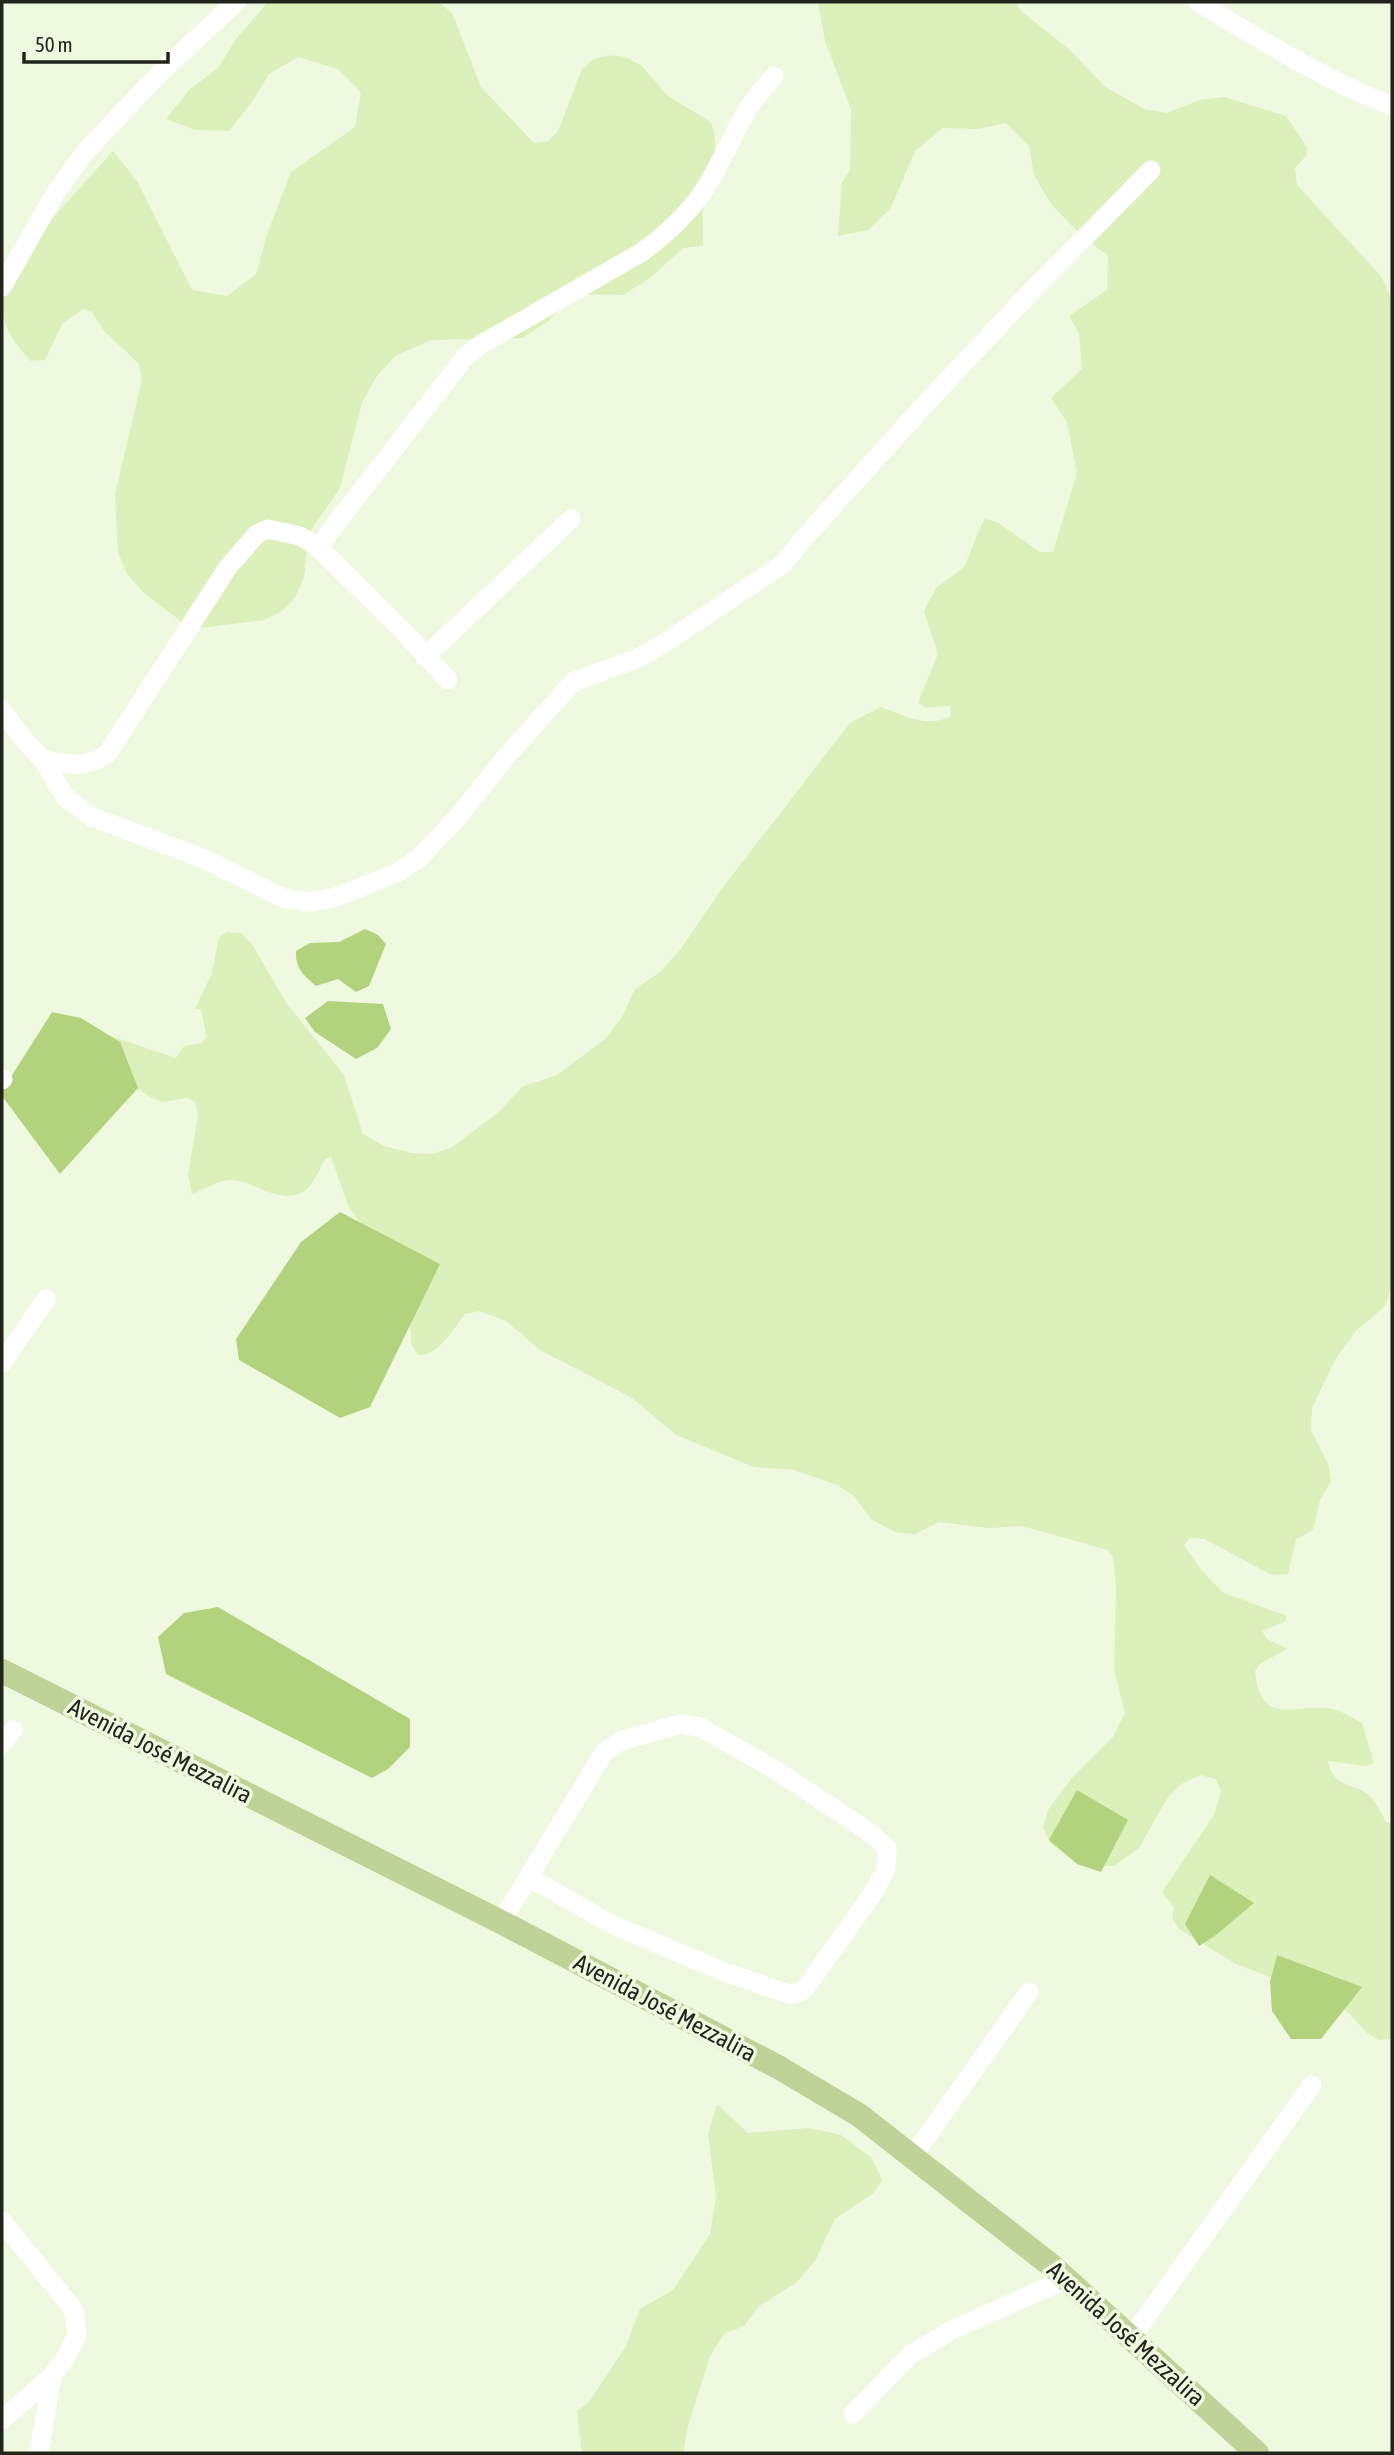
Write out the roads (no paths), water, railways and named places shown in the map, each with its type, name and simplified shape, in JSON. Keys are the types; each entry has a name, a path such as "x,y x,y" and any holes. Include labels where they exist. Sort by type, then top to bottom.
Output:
{"main road":[{"name":"Avenida José Mezzalira","path":"2,1671 501,1922 778,2067 859,2115 1066,2278 1257,2453"}],"street":[{"path":"2,287 56,192 86,150 160,73 236,2"},
{"path":"1198,2 1303,62 1392,106"},
{"path":"318,547 465,357 480,345 642,252 682,218 718,167 748,108 774,76"},
{"path":"2,710 43,760 65,797 92,817 202,858 283,898 308,902 333,898 397,873 419,858 457,818 506,757 573,682 636,659 783,564 929,400 1152,170"},
{"path":"425,657 571,519"},
{"path":"43,760 80,766 95,761 108,752 228,567 257,534 268,529 300,536 318,547 405,633 448,680"},
{"path":"2,1363 46,1299"},
{"path":"501,1922 528,1877 606,1751 621,1741 680,1724 700,1727 774,1769 872,1834 887,1848 886,1868 874,1892 804,1990 792,1995 722,1971 613,1925 528,1877"},
{"path":"913,2156 1029,1992"},
{"path":"1131,2339 1312,2085"},
{"path":"2,2221 74,2310 77,2335 65,2359 52,2376 2,2420"},
{"path":"853,2414 911,2355 952,2330 1066,2278"},
{"path":"38,2453 52,2376"}]}
